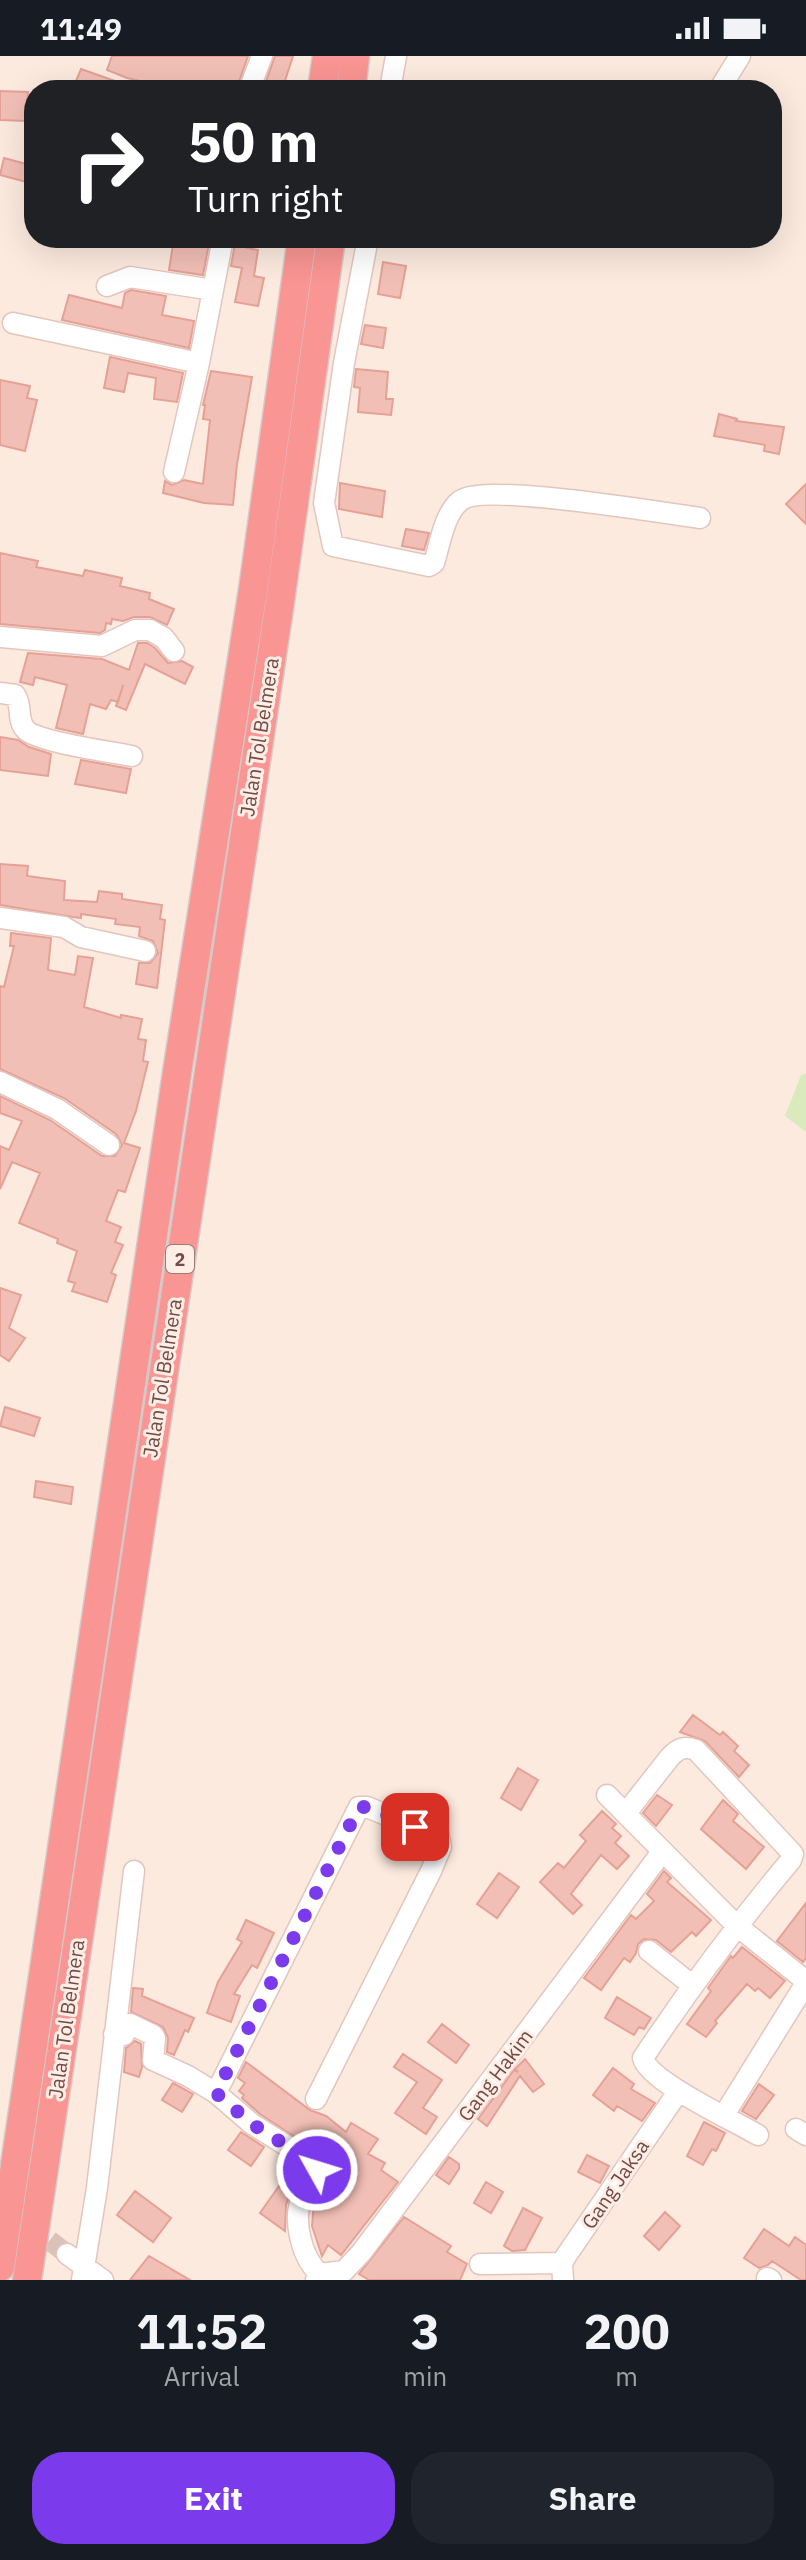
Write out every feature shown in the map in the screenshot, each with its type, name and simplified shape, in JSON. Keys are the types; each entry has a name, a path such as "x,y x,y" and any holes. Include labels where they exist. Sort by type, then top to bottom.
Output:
{"highway":[{"path":"323,80 327,56"},
{"path":"352,80 355,56"},
{"name":"Jalan Tol Belmera","path":"0,2267 175,1089 253,590 301,248"},
{"name":"Jalan Tol Belmera","path":"27,2280 280,601 330,248"}],"street":[{"path":"253,80 262,56"},
{"path":"392,80 396,56"},
{"path":"725,80 740,56"},
{"path":"174,472 221,248"},
{"path":"366,248 344,363 324,503 333,546 429,566 434,563 450,513 461,499 481,494 529,496 700,518"},
{"path":"107,286 130,277 213,290"},
{"path":"13,323 199,363"},
{"path":"0,637 102,646 135,630 150,630 164,638 174,651"},
{"path":"0,693 15,695 21,703 20,721 27,732 132,756"},
{"path":"0,918 64,927 81,937 145,951"},
{"path":"0,1082 57,1109 109,1145"},
{"path":"626,1813 677,1749 687,1747 696,1750 793,1854 736,1925 643,2058 645,2066 678,2092 758,2135"},
{"path":"607,1795 736,1925 806,1982 724,2115"},
{"path":"216,2093 359,1807 367,1807 439,1837 441,1847 316,2099"},
{"name":"Gang Hakim","path":"318,2277 344,2271 361,2253 662,1852"},
{"path":"103,2280 78,2266 97,2188 134,1871"},
{"path":"649,1951 692,1985"},
{"path":"114,2034 124,2035 130,2024 153,2035 153,2060 216,2093 252,2124 316,2164 317,2170 300,2203 300,2239 306,2259 318,2277"},
{"name":"Gang Jaksa","path":"562,2271 678,2092"},
{"path":"480,2264 562,2271"}],"green space":[{"path":"806,1073 806,1132 785,1116 801,1075"}],"building":[{"path":"112,56 248,56 240,80 136,80 107,70"},
{"path":"275,56 293,56 285,80 267,80"},
{"path":"81,69 112,80 76,80"},
{"path":"0,91 24,92 24,121 0,120"},
{"path":"4,158 24,163 24,181 0,175"},
{"path":"172,248 208,248 203,275 169,270"},
{"path":"234,248 258,250 254,276 264,278 258,306 235,302 242,268 231,266"},
{"path":"383,262 406,266 400,298 378,294"},
{"path":"131,290 166,296 162,315 194,321 189,348 62,320 69,295 122,308 125,293"},
{"path":"365,325 386,328 383,348 361,344"},
{"path":"110,357 183,373 177,402 154,399 156,378 128,373 124,392 104,388"},
{"path":"356,369 388,372 386,399 393,399 391,415 358,412 360,388 354,387"},
{"path":"211,371 252,377 233,505 204,503 163,493 165,481 172,485 184,480 203,484 210,420 203,419 203,405"},
{"path":"0,380 30,386 27,398 37,400 25,451 0,445"},
{"path":"719,414 736,421 784,427 779,454 764,451 765,445 714,436"},
{"path":"340,483 385,491 382,517 339,509"},
{"path":"806,484 806,524 786,504"},
{"path":"406,529 429,533 424,550 402,546"},
{"path":"0,553 38,561 36,567 83,576 85,570 122,578 120,586 150,593 149,599 174,609 167,625 150,617 123,621 112,619 111,624 106,623 105,630 100,633 0,624"},
{"path":"138,643 147,643 168,663 182,661 193,667 185,684 145,664 126,710 116,706 117,702 111,700 106,709 90,704 83,734 56,728 67,685 35,677 33,685 20,682 28,653 102,659 129,670"},
{"path":"0,737 18,740 51,754 48,776 0,770"},
{"path":"81,760 131,769 126,793 75,784"},
{"path":"0,864 28,866 27,876 65,881 64,900 97,902 99,891 122,894 122,899 162,905 160,919 165,920 157,988 136,984 139,963 150,963 158,953 153,941 139,936 140,927 115,924 116,919 81,914 81,918 0,905"},
{"path":"11,933 51,938 48,970 75,975 78,956 93,958 84,1007 121,1018 121,1015 142,1019 138,1039 146,1040 143,1061 148,1062 136,1111 124,1143 140,1148 125,1192 118,1190 106,1221 121,1227 115,1242 123,1245 111,1273 116,1275 107,1302 72,1291 75,1283 68,1281 77,1251 57,1243 58,1239 19,1223 40,1173 12,1162 0,1189 0,1146 9,1150 22,1121 0,1113 0,1096 50,1120 102,1156 115,1156 122,1145 116,1134 64,1098 0,1069 0,986 4,987 14,946 10,946"},
{"path":"0,1288 21,1295 9,1328 25,1338 9,1361 0,1355"},
{"path":"5,1407 40,1418 34,1436 0,1426"},
{"path":"36,1481 73,1487 71,1504 34,1497"},
{"path":"693,1715 720,1735 723,1732 738,1746 734,1751 749,1765 739,1777 705,1741 680,1732"},
{"path":"518,1768 538,1780 521,1810 501,1798"},
{"path":"657,1795 672,1805 656,1826 643,1813"},
{"path":"723,1800 738,1814 733,1821 764,1847 746,1869 701,1829"},
{"path":"602,1811 616,1824 612,1828 621,1836 615,1843 629,1856 617,1869 601,1855 571,1894 582,1905 573,1914 540,1882 558,1863 564,1868 586,1841 580,1835"},
{"path":"664,1871 671,1878 667,1882 711,1920 696,1936 692,1932 671,1952 656,1940 644,1939 638,1944 630,1962 624,1958 601,1990 584,1978 631,1915 636,1919 654,1901 647,1894"},
{"path":"499,1873 519,1887 497,1918 477,1904"},
{"path":"806,1903 806,1958 803,1962 777,1941"},
{"path":"246,1920 274,1933 257,1968 252,1965 234,1994 240,1996 231,2022 207,2013 218,1982 242,1942 237,1939"},
{"path":"742,1947 785,1981 770,1998 747,1984 715,2021 717,2023 706,2037 687,2024 711,1991 708,1988 731,1956 733,1958"},
{"path":"133,1988 143,1989 142,1996 194,2018 174,2055 167,2052 168,2038 163,2027 131,2012"},
{"path":"617,1997 651,2018 644,2029 639,2027 634,2035 605,2018"},
{"path":"442,2024 469,2045 456,2063 428,2042"},
{"path":"135,2041 141,2044 139,2077 124,2072 126,2048"},
{"path":"403,2054 442,2080 423,2108 437,2117 426,2134 395,2113 417,2082 394,2067"},
{"path":"525,2059 544,2084 533,2092 520,2076 487,2126 478,2119 514,2070 518,2072 515,2069"},
{"path":"246,2062 310,2110 326,2116 346,2132 351,2123 378,2139 368,2154 385,2163 381,2170 398,2182 341,2255 328,2245 322,2256 312,2226 314,2203 329,2175 327,2158 260,2114 242,2098 244,2095 239,2091 245,2083 238,2078"},
{"path":"613,2068 634,2084 631,2089 655,2103 642,2121 617,2106 614,2111 593,2095"},
{"path":"173,2083 193,2094 182,2112 162,2100"},
{"path":"759,2084 774,2095 756,2119 742,2111"},
{"path":"704,2122 725,2133 716,2151 712,2149 703,2165 687,2156"},
{"path":"241,2132 264,2147 251,2166 228,2150"},
{"path":"587,2155 609,2166 600,2183 578,2172"},
{"path":"449,2157 459,2164 459,2169 449,2184 436,2175"},
{"path":"486,2182 503,2192 491,2213 474,2203"},
{"path":"294,2184 286,2205 285,2231 260,2213 279,2186 288,2192"},
{"path":"135,2191 171,2218 153,2242 117,2215"},
{"path":"523,2208 542,2218 525,2250 512,2251 504,2246"},
{"path":"665,2212 680,2226 659,2250 644,2236"},
{"path":"404,2217 451,2246 447,2252 467,2264 460,2280 369,2280 359,2274"},
{"path":"764,2229 789,2246 795,2237 806,2245 806,2280 801,2280 772,2261 759,2268 744,2258"},
{"path":"149,2256 190,2280 130,2280"}],"tunnel":[{"path":"26,2222 67,2254"}],"route":[{"path":"317,2170 316,2164 252,2124 216,2093 359,1807 367,1807 415,1827"}]}
